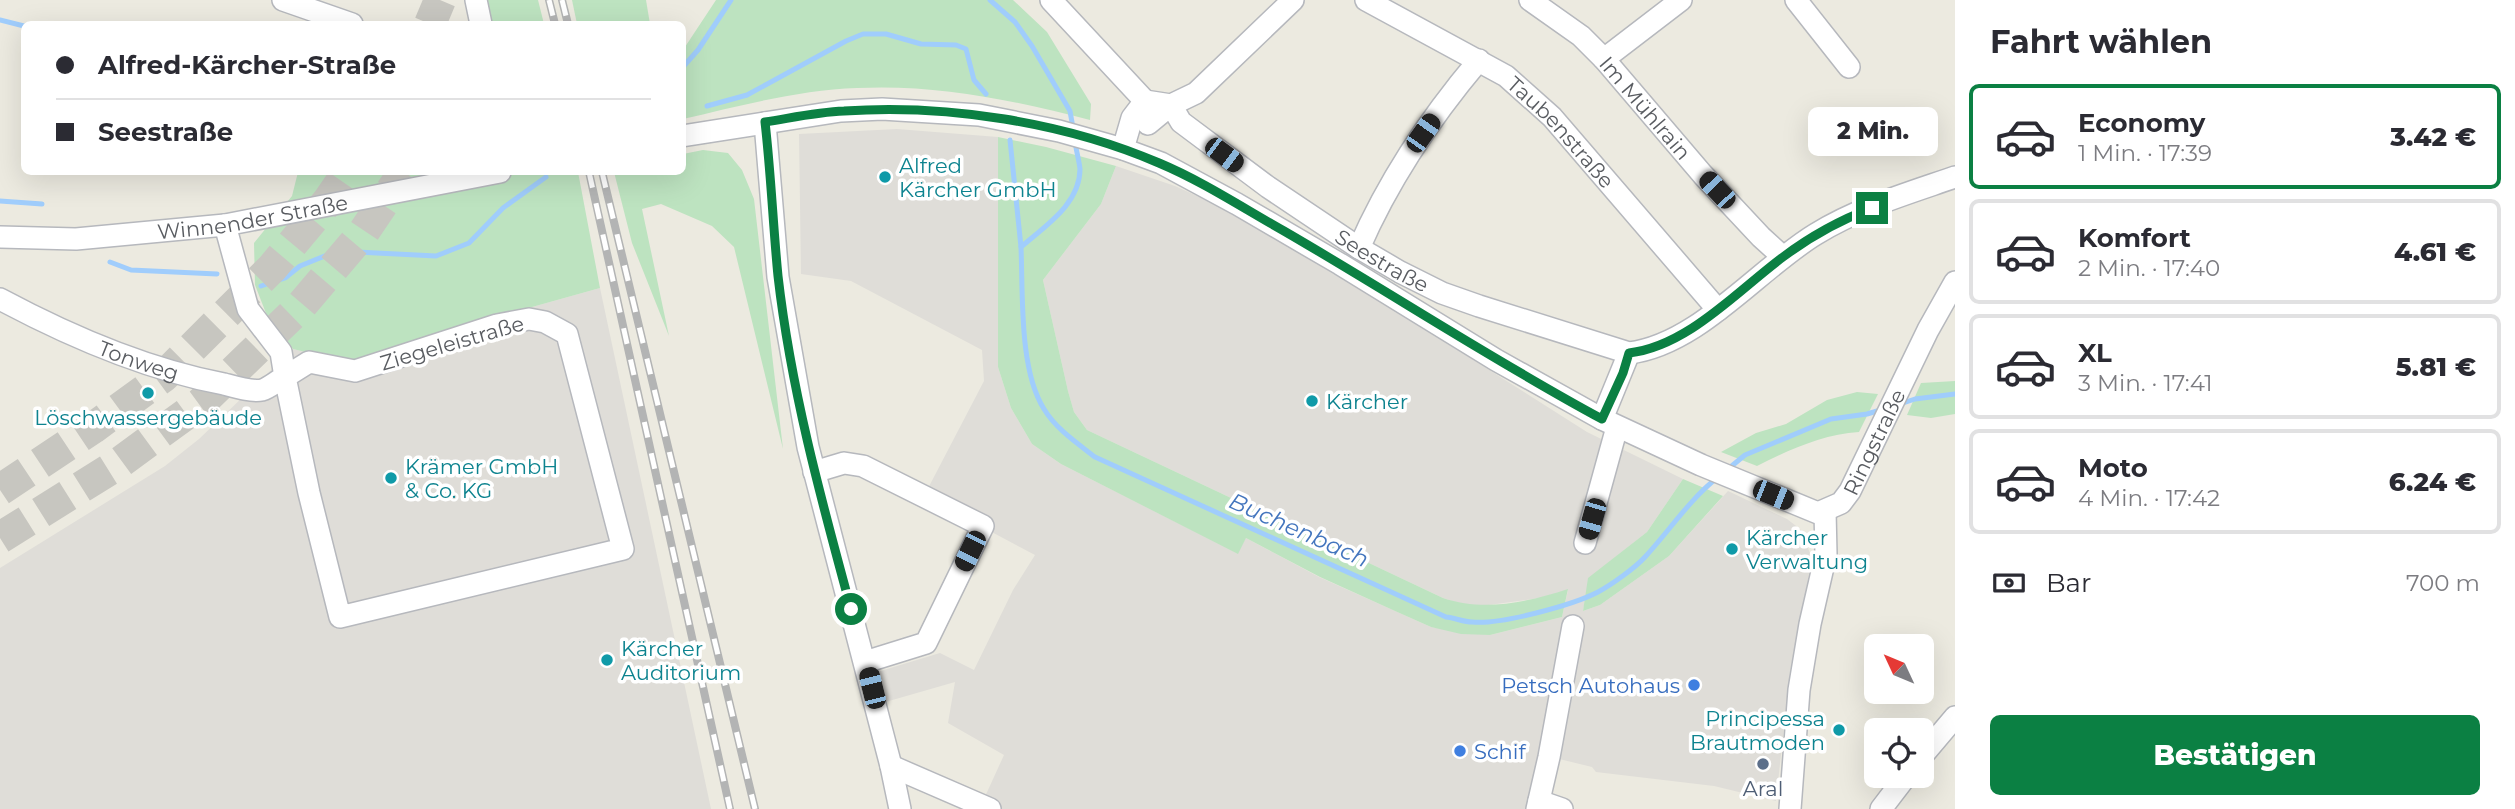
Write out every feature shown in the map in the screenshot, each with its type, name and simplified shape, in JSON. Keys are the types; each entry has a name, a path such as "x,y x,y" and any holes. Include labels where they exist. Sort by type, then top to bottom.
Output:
{"street":[{"path":"283,0 343,21"},
{"path":"476,0 480,21"},
{"path":"1051,0 1145,101 1176,113"},
{"path":"1130,152 1148,124 1176,113 1270,8 1293,0"},
{"name":"Taubenstraße","path":"1366,0 1506,76 1552,117 1718,310"},
{"name":"Im Mühlrain","path":"1530,0 1581,36 1604,59 1703,175 1783,257"},
{"path":"1796,0 1849,67"},
{"path":"1604,59 1679,1"},
{"path":"1359,248 1393,178 1436,114 1479,60"},
{"path":"1145,101 1148,124"},
{"path":"1130,152 1132,118 1145,101"},
{"path":"686,134 841,111 882,109 979,115 1059,131 1130,152 1161,163 1237,204 1521,375 1610,423 1701,466 1810,511 1825,511"},
{"name":"Seestraße","path":"1176,113 1268,187 1400,272 1442,293 1629,353"},
{"path":"765,122 778,277 798,401 900,809"},
{"name":"Winnender Straße","path":"0,237 76,239 225,225 484,175"},
{"path":"1585,544 1610,423 1629,353 1649,351 1674,339 1718,310 1817,233 1851,216 1955,177"},
{"path":"225,225 248,309 281,352 285,377"},
{"name":"Ringstraße","path":"1790,809 1799,690 1826,554 1825,511 1841,503 1850,491 1898,390 1955,282"},
{"name":"Tonweg","path":"0,299 50,326 101,347 196,379 261,390 285,377"},
{"name":"Ziegeleistraße","path":"529,319 545,322 567,334 623,549 340,617 309,493 285,377 309,362 355,371 497,325 529,319"},
{"path":"814,472 844,463 863,466 983,526 926,643 865,662"},
{"path":"1562,809 1538,805 1573,626"},
{"path":"1934,742 1955,717"},
{"path":"891,766 990,809"},
{"path":"1881,809 1897,788"}],"shaded area":[{"path":"897,129 998,137 998,367 1011,408 1032,444 1061,464 1237,553 1246,538 1319,577 1431,627 1490,635 1562,617 1568,590 1540,598 1481,606 1463,605 1087,430 1074,412 1043,280 1101,204 1116,166 1175,186 1226,209 1336,273 1587,432 1683,479 1647,532 1589,578 1583,611 1600,605 1669,556 1728,491 1787,519 1800,529 1812,558 1790,671 1776,801 1714,786 1596,772 1592,767 1547,756 1533,809 1002,809 983,801 1004,755 948,723 955,682 882,703 874,673 940,653 974,670 1013,590 1035,555 924,496 984,381 982,350 851,281 801,274 799,134"},
{"path":"600,288 711,809 0,809 0,568 165,466 199,439 293,349 355,364 460,327"}],"green space":[{"path":"486,0 538,0 543,21 490,21"},
{"path":"572,0 646,0 650,21 576,21"},
{"path":"716,0 1013,0 1047,32 1091,104 1090,120 974,95 886,87 835,89 791,95 686,118 686,45"},
{"path":"998,137 1116,166 1101,204 1043,280 1074,412 1087,430 1443,598 1474,604 1506,604 1568,589 1562,617 1490,635 1461,634 1431,627 1320,577 1246,538 1238,554 1061,464 1032,444 1011,408 998,367"},
{"path":"703,150 728,153 742,170 754,199 783,449 734,247 712,226 661,204 642,209 669,336 632,243 615,175 686,175 686,153"},
{"path":"297,175 579,175 600,288 460,327 355,364 293,349 269,321 255,285 254,243 292,196"},
{"path":"1955,381 1955,414 1931,418 1907,415 1921,383"},
{"path":"1857,392 1878,394 1859,432 1819,439 1757,466 1721,452 1756,433 1786,424 1827,400"},
{"path":"1683,479 1723,496 1669,556 1600,605 1583,611 1588,578 1647,532"}],"waterway":[{"name":"Buchenbach","path":"686,64 731,0"},
{"name":"Buchenbach","path":"990,0 1015,22 1032,46 1070,111 1073,128"},
{"name":"Buchenbach","path":"0,20 21,25"},
{"path":"707,106 747,95 863,34 886,34 921,44 956,45 966,49 974,80 986,94"},
{"path":"1010,140 1021,247"},
{"name":"Buchenbach","path":"1075,141 1080,169 1074,193 1060,213 1021,247 1024,331 1030,374 1044,409 1061,429 1095,457 1446,617 1472,622 1536,613 1572,603 1603,589 1641,561 1689,505 1718,477"},
{"path":"261,286 285,278 300,266 337,251 436,256 469,243 503,208 546,177"},
{"path":"0,201 42,204"},
{"path":"110,262 131,270 217,274"},
{"name":"Buchenbach","path":"1900,404 1915,399 1955,394"},
{"name":"Buchenbach","path":"1728,469 1745,455 1831,419 1884,409"}],"tunnel":[{"path":"431,21 440,0"},
{"path":"0,490 93,428 164,376 272,268 328,201 346,175"},
{"path":"0,538 115,466 201,403 300,307 363,233 402,175"}],"railway":[{"path":"549,0 554,21"},
{"path":"562,0 567,21"},
{"path":"590,175 730,809"},
{"path":"603,175 755,809"}],"place":[{"name":"Alfred Kärcher GmbH","path":"885,177"},
{"name":"Löschwassergebäude","path":"148,393"},
{"name":"Kärcher","path":"1312,401"},
{"name":"Krämer GmbH & Co. KG","path":"391,478"},
{"name":"Kärcher Verwaltung","path":"1732,549"},
{"name":"Kärcher Auditorium","path":"607,660"},
{"name":"Petsch Autohaus","path":"1694,685"},
{"name":"Principessa Brautmoden","path":"1839,730"},
{"name":"Schif","path":"1460,751"},
{"name":"Aral","path":"1763,764"}],"route":[{"path":"851,609 798,401 778,277 765,122 841,111 882,109 979,115 1059,131 1123,149 1161,163 1237,204 1521,375 1602,419 1629,353 1649,351 1674,339 1718,310 1817,233 1872,208"}]}
